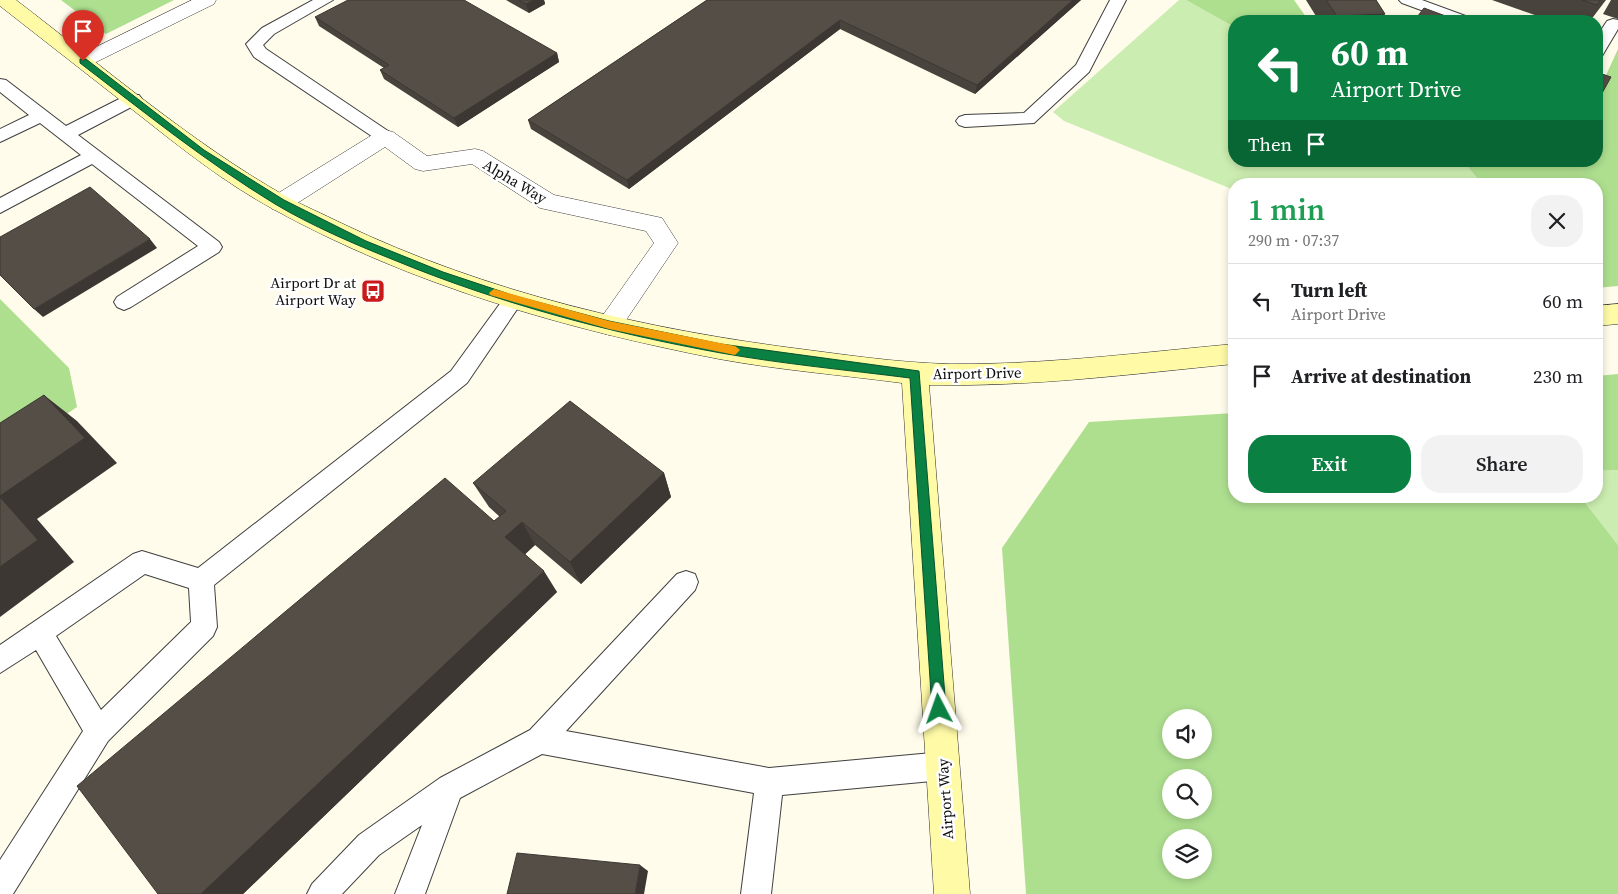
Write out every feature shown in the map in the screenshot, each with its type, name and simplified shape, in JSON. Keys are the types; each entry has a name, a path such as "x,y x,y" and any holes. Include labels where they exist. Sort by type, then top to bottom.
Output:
{"main road":[{"name":"Airport Drive","path":"4,0 201,152 280,203 371,247 440,275 514,299 609,325 721,349 915,374 972,375 1082,369 1228,355"},
{"path":"1603,315 1618,314"},
{"name":"Airport Way","path":"915,374 952,894"}],"street":[{"path":"83,61 206,0"},
{"path":"280,203 384,137"},
{"name":"Alpha Way","path":"384,137 423,164 475,156 548,202 654,224 666,244 609,325"}],"lane":[{"path":"324,0 268,30 254,44 260,53 384,137"},
{"path":"965,121 1028,119 1082,68 1118,0"},
{"path":"1407,0 1448,15"},
{"path":"1603,40 1613,24"},
{"path":"0,84 40,116 95,155 212,247 124,302"},
{"path":"65,134 133,99"},
{"path":"0,136 40,116"},
{"path":"0,206 95,155"},
{"path":"201,580 459,377 514,299"},
{"path":"0,660 142,562 201,580"},
{"path":"0,887 98,731 204,627 201,580"},
{"path":"322,894 369,845 450,788 540,740 686,582"},
{"path":"40,633 98,731"},
{"path":"540,740 769,782 943,766"},
{"path":"756,894 769,782"},
{"path":"410,894 450,788"}],"green space":[{"path":"61,0 174,0 106,34"},
{"path":"1179,0 1186,0 1228,24 1228,167 1468,167 1477,178 1228,178 1228,188 1064,121 1053,112"},
{"path":"1186,0 1294,0 1305,15 1228,15 1228,24"},
{"path":"1618,49 1618,286 1603,287 1603,178 1477,178 1468,167 1603,167 1603,82"},
{"path":"0,299 69,368 77,407 0,459"},
{"path":"1618,374 1618,470 1603,471 1603,375"},
{"path":"1228,413 1228,503 1585,503 1618,545 1618,894 1026,894 1002,548 1089,422"},
{"path":"1618,470 1618,545 1585,503 1603,503 1603,471"}],"building":[{"path":"348,0 464,0 557,53 454,118 380,70 389,65 315,17"},
{"path":"519,0 534,0 526,4"},
{"path":"707,0 1073,0 977,85 840,20 627,180 528,120"},
{"path":"1326,0 1376,0 1385,14 1361,15 1336,15"},
{"path":"1582,0 1600,0 1597,5"},
{"path":"1424,8 1443,15 1419,15"},
{"path":"1603,74 1611,77 1603,91"},
{"path":"90,187 150,239 34,309 0,275 0,237"},
{"path":"44,395 85,438 0,496 0,423"},
{"path":"570,401 664,473 570,562 522,522 505,537 544,571 201,894 158,894 77,786 445,478 494,521 506,511 473,483"},
{"path":"0,497 38,540 0,567"},
{"path":"517,853 640,865 635,894 507,894"}],"slow traffic":[{"path":"494,293 609,325 721,349 735,350"}],"place":[{"name":"Airport Dr at Airport Way","path":"373,291"}],"route":[{"path":"83,61 201,152 280,203 362,243 440,275 514,299 609,325 721,349 915,374 939,709"}]}
